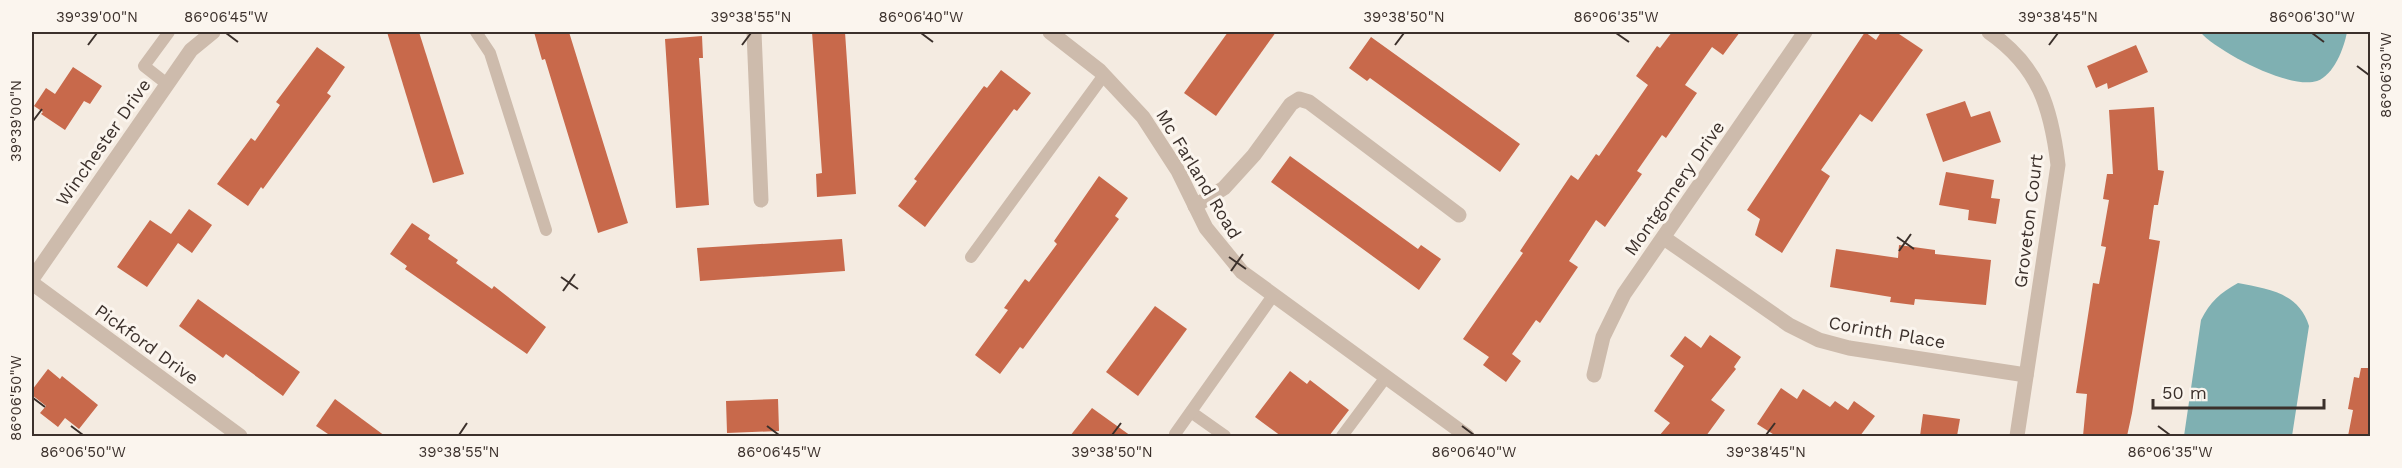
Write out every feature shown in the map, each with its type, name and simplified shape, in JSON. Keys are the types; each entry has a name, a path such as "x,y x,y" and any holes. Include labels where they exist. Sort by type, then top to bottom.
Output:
{"street":[{"name":"Winchester Drive","path":"32,281 191,50 213,32"},
{"path":"754,32 761,200"},
{"name":"Mc Farland Road","path":"1050,32 1104,75 1155,135 1206,228 1233,263 1272,297 1467,436"},
{"name":"Montgomery Drive","path":"1594,375 1599,352 1614,314 1805,32"},
{"name":"Groveton Court","path":"1989,32 2018,57 2034,79 2050,114 2056,138 2056,178 2017,436"},
{"path":"1195,206 1224,188 1254,155 1290,104 1299,99 1308,102 1459,215"},
{"name":"Corinth Place","path":"1664,238 1790,325 1819,340 1849,348 2026,375"},
{"name":"Pickford Drive","path":"32,281 240,436"}],"lane":[{"path":"167,84 144,66 168,32"},
{"path":"476,32 490,53 546,230"},
{"path":"971,257 1104,75"},
{"path":"1175,434 1272,297"},
{"path":"1342,436 1386,377"},
{"path":"1191,412 1225,436"}],"water":[{"path":"2200,32 2347,32 2341,53 2328,73 2317,81 2305,82 2273,75 2238,59"},
{"path":"2238,283 2271,290 2290,299 2298,306 2309,326 2292,436 2184,436 2201,320 2216,299"}],"building":[{"path":"387,32 419,32 464,174 433,183"},
{"path":"534,32 569,32 628,223 598,233 545,59 542,60"},
{"path":"812,32 845,32 856,194 817,197 816,174 822,173"},
{"path":"1228,32 1276,32 1216,116 1184,93"},
{"path":"1672,32 1740,32 1723,55 1712,47 1685,85 1697,93 1666,138 1662,135 1637,171 1642,174 1605,227 1596,220 1569,261 1578,267 1540,323 1536,320 1512,354 1521,361 1506,382 1483,365 1489,357 1463,339 1523,253 1520,251 1571,175 1578,180 1596,154 1599,156 1648,85 1636,76 1657,46 1660,48"},
{"path":"1865,32 1876,40 1881,32 1896,32 1923,50 1872,122 1860,114 1821,170 1830,176 1782,253 1755,235 1760,219 1747,210"},
{"path":"702,36 703,58 699,58 709,205 676,208 665,39"},
{"path":"1371,37 1520,144 1500,172 1370,78 1367,81 1349,68"},
{"path":"2136,45 2148,72 2108,89 2107,83 2096,88 2087,66"},
{"path":"317,47 345,67 327,93 331,96 248,206 217,184 251,138 255,141 280,105 276,102"},
{"path":"73,67 102,86 90,104 84,101 65,130 41,114 43,112 34,106 46,88 55,94"},
{"path":"1001,70 1031,93 1017,111 1014,109 925,227 898,206 917,181 914,179 984,86 987,88"},
{"path":"1965,101 1971,117 1990,111 2001,142 1943,162 1926,114"},
{"path":"2154,107 2158,170 2164,171 2158,205 2154,205 2149,239 2160,241 2132,413 2127,436 2083,436 2087,394 2076,393 2093,283 2099,284 2106,247 2101,246 2109,200 2103,199 2107,174 2113,174 2109,110"},
{"path":"1290,156 1418,249 1421,245 1441,259 1419,290 1271,182"},
{"path":"1946,172 1994,180 1991,198 2000,199 1996,224 1968,220 1969,210 1939,205"},
{"path":"1099,176 1128,198 1115,216 1119,219 1023,349 1020,347 1000,374 975,355 1008,310 1004,308 1025,279 1029,282 1057,244 1054,241"},
{"path":"189,209 212,225 192,253 178,243 147,287 117,267 150,220 171,234"},
{"path":"412,223 430,235 428,239 458,260 456,263 492,289 494,286 546,327 527,354 405,269 407,266 390,254"},
{"path":"842,239 845,271 700,281 697,248"},
{"path":"1899,245 1935,250 1935,254 1991,260 1986,305 1915,299 1914,305 1890,302 1891,297 1830,287 1836,249 1898,258"},
{"path":"198,299 300,372 283,396 226,354 223,358 179,326"},
{"path":"1155,306 1187,329 1138,396 1106,372"},
{"path":"1710,335 1741,357 1734,367 1736,369 1711,400 1725,410 1706,436 1659,436 1670,423 1654,411 1684,366 1670,356 1685,336 1701,348"},
{"path":"2361,368 2370,368 2370,436 2348,436 2353,410 2348,409 2354,377 2359,378"},
{"path":"48,369 60,379 62,376 98,405 79,429 65,418 58,427 40,413 46,406 32,395 32,390"},
{"path":"1290,371 1307,384 1310,380 1349,410 1329,436 1281,436 1255,417"},
{"path":"1781,388 1797,399 1803,389 1830,407 1835,401 1848,410 1854,401 1875,416 1860,436 1776,436 1757,424"},
{"path":"335,399 385,436 331,436 316,426"},
{"path":"778,399 779,431 727,433 726,401"},
{"path":"1092,408 1131,436 1070,436"},
{"path":"1923,414 1960,419 1957,436 1920,436"}]}
